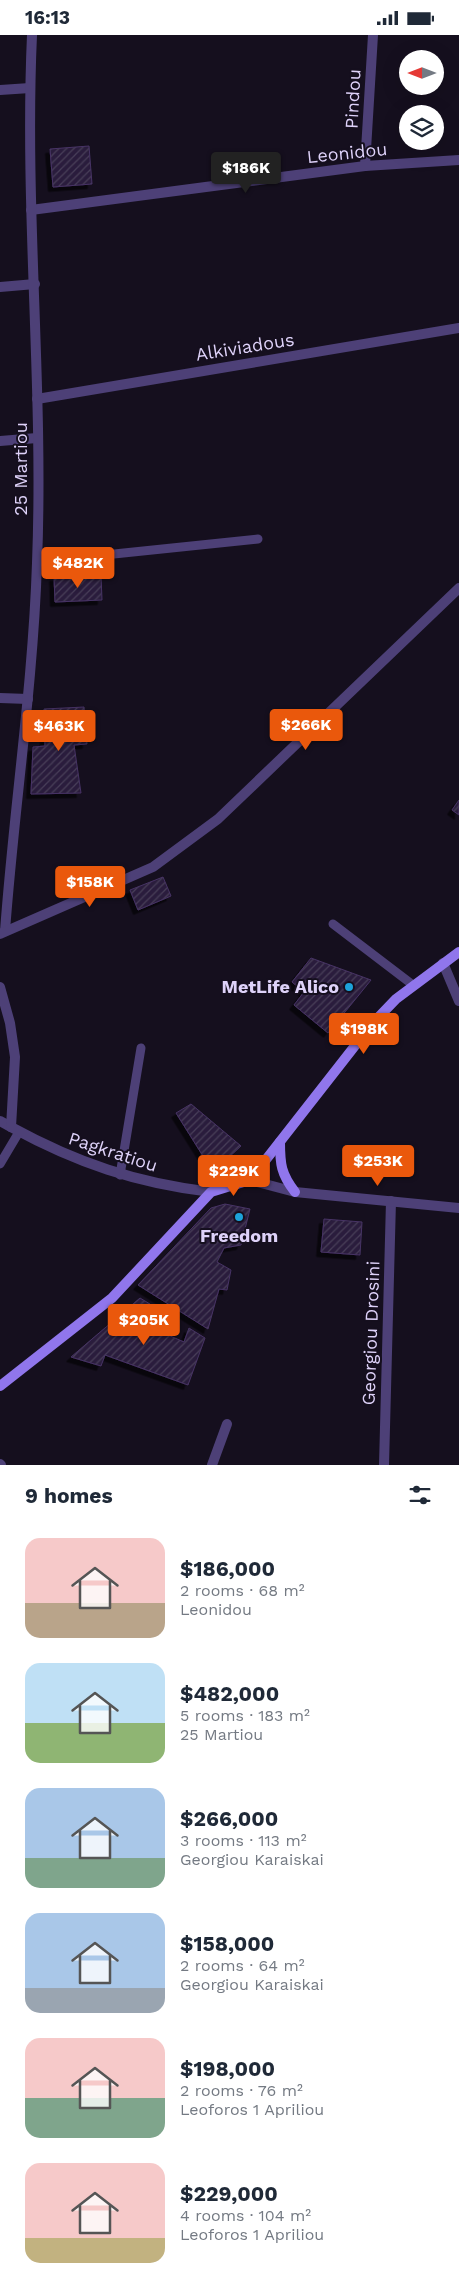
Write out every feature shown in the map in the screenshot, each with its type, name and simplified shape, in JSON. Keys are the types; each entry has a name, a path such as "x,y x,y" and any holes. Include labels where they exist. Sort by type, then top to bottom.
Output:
{"main road":[{"path":"0,1386 112,1298 211,1192 250,1180 372,1024 396,999 459,952"},
{"path":"280,1142 280,1164 285,1179 295,1192"}],"street":[{"name":"25 Martiou","path":"3,932 28,699 37,562 37,399 35,283 31,210 30,88 32,35"},
{"name":"Pindou","path":"365,166 373,35"},
{"path":"0,90 30,88"},
{"name":"Leonidou","path":"31,210 365,166 459,160"},
{"path":"0,287 35,283"},
{"name":"Alkiviadous","path":"37,399 459,328"},
{"path":"0,441 37,438"},
{"path":"3,932 153,867 218,819 459,588"},
{"path":"0,698 28,699"},
{"path":"443,963 459,1001"},
{"path":"0,987 10,1023 15,1057 15,1129"},
{"name":"Pagkratiou","path":"0,1121 56,1151 120,1175 167,1187 211,1192"},
{"path":"250,1180 295,1192 459,1208"},
{"name":"Georgiou Drosini","path":"384,1465 391,1201"},
{"path":"212,1465 228,1424"}],"lane":[{"path":"37,562 258,539"},
{"path":"332,924 413,985"},
{"path":"120,1175 142,1048"},
{"path":"0,1164 15,1129"}],"building":[{"path":"89,146 92,184 53,187 50,149"},
{"path":"101,575 102,600 55,602 54,577"},
{"path":"84,707 87,744 74,745 81,793 31,794 33,747 45,746 44,709"},
{"path":"459,800 459,815 452,810"},
{"path":"163,877 171,896 138,910 130,890"},
{"path":"311,958 371,980 328,1033 294,1005 304,992 292,982"},
{"path":"191,1104 241,1146 213,1172 176,1113"},
{"path":"225,1204 250,1209 241,1245 224,1248 217,1262 231,1270 227,1290 219,1289 208,1329 138,1285 211,1208"},
{"path":"324,1219 362,1222 360,1255 321,1252"},
{"path":"140,1298 150,1304 143,1324 184,1342 189,1328 205,1338 188,1385 105,1355 101,1366 71,1357"}],"place":[{"name":"MetLife Alico","path":"349,987"},
{"name":"Freedom","path":"239,1217"}]}
